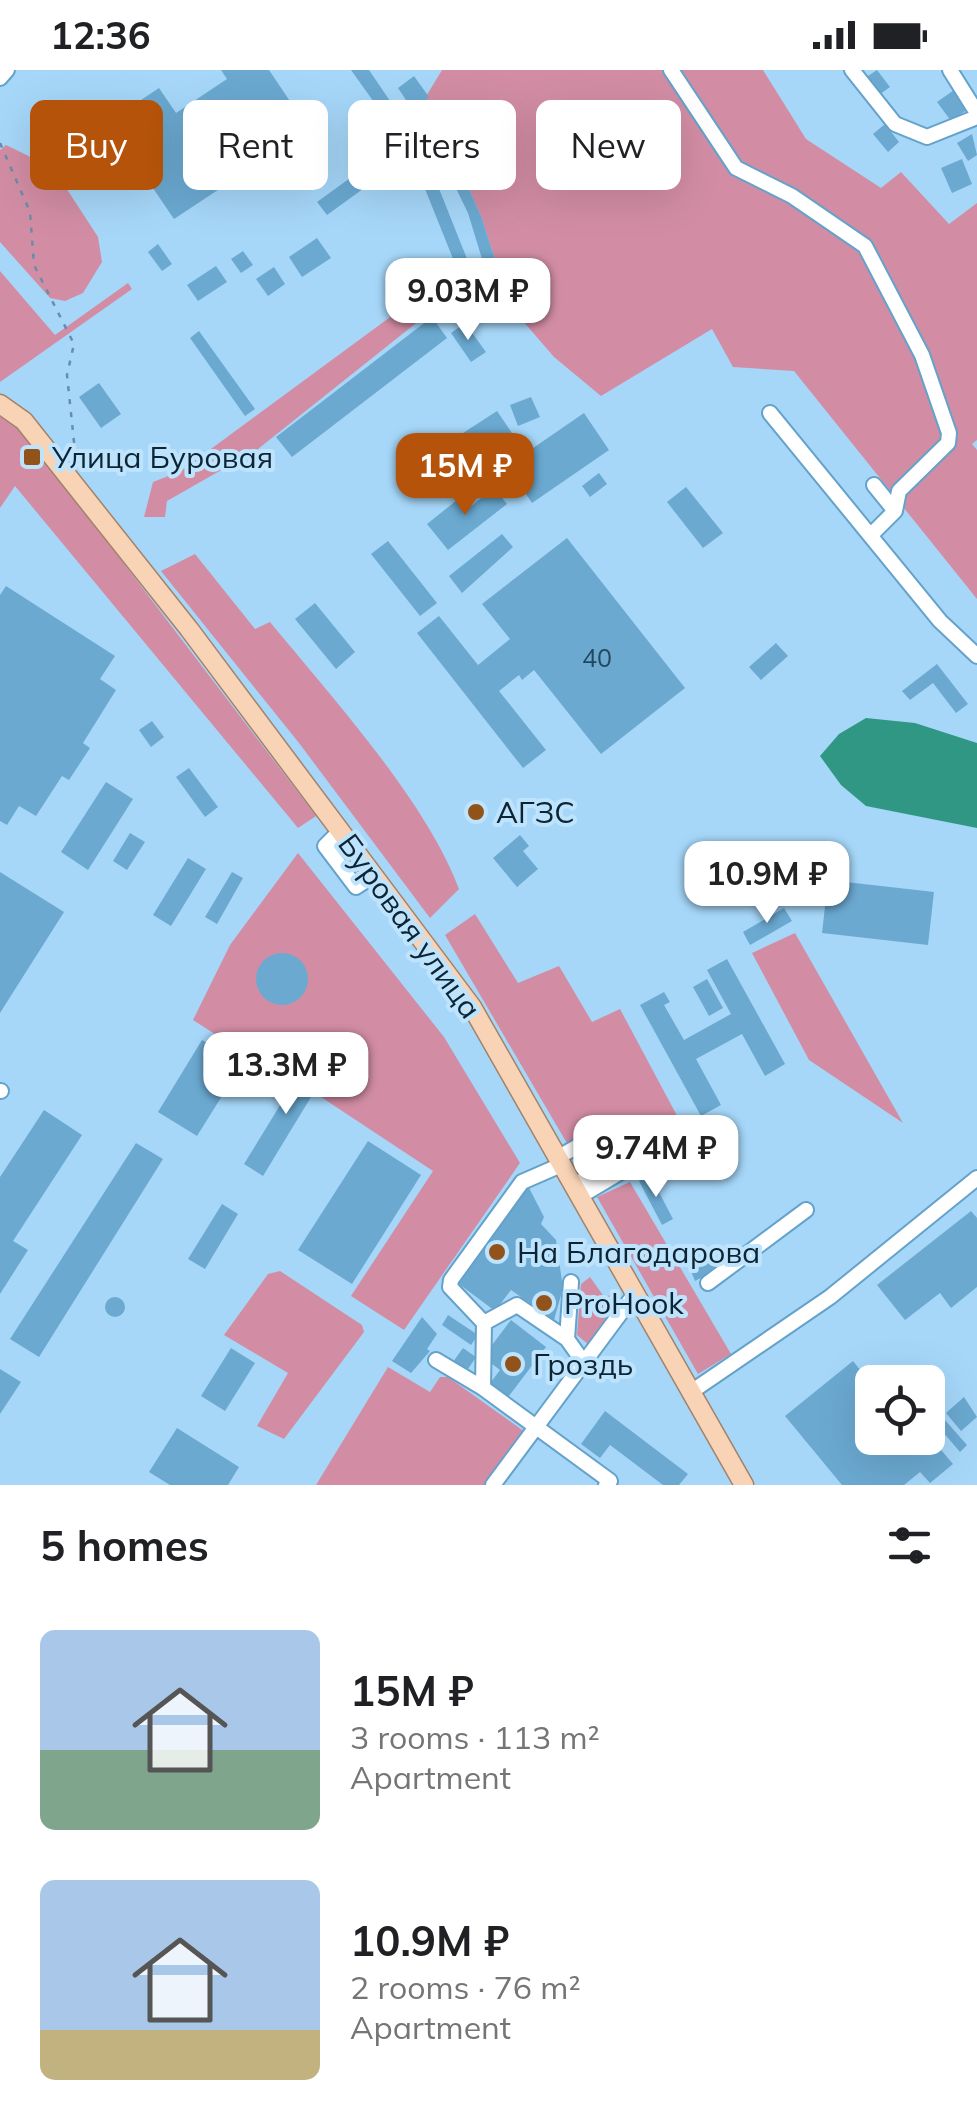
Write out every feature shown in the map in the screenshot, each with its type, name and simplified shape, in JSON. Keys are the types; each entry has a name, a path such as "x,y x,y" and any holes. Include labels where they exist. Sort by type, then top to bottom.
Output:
{"main road":[{"name":"Буровая улица","path":"6,407 189,629 472,1007 744,1485"}],"street":[{"path":"0,78 7,70"},
{"path":"671,70 736,168 792,196 865,246 922,355 949,434 948,443 900,491 895,510 872,534"},
{"path":"852,70 894,124 927,137 977,115 950,70"},
{"path":"770,413 940,620 977,656"},
{"path":"874,485 895,510"},
{"path":"483,1388 484,1323 450,1287 450,1280 522,1182 606,1130 620,1157 576,1191"},
{"path":"576,1191 630,1166"},
{"path":"691,1392 830,1297 977,1178"},
{"path":"708,1283 806,1210"},
{"path":"567,1339 570,1282"},
{"path":"493,1485 634,1296"},
{"path":"484,1323 517,1305 567,1339 584,1363"},
{"path":"436,1360 537,1426 610,1481 606,1485"}],"path":[{"path":"0,143 30,212 34,266 74,344 67,375 76,461"}],"shaded area":[{"path":"442,70 763,70 806,139 881,188 901,172 949,224 977,203 977,440 972,444 977,450 977,599 794,371 733,367 712,329 601,396 554,357 510,306 469,190 516,190 516,100 424,100"},
{"path":"6,145 30,157 30,190 67,190 98,237 102,262 83,293 65,301 50,298 0,242 0,150"},
{"path":"0,271 55,335 128,283 132,289 0,382"},
{"path":"450,273 472,316 430,312 258,449 167,501 165,517 144,517 153,482 181,471"},
{"path":"0,417 9,418 20,427 316,816 298,828 15,486 0,508"},
{"path":"195,554 255,629 270,622 375,750 424,821 459,889 430,918 299,743 161,571"},
{"path":"866,718 915,723 977,743 977,828 866,806 841,785 820,756 839,734"},
{"path":"298,853 444,1037 520,1163 404,1330 351,1296 433,1171 321,1097 339,1067 305,1048 285,1079 193,1020 230,945"},
{"path":"475,914 518,983 559,966 592,1022 620,1009 682,1125 626,1156 605,1122 568,1145 445,935"},
{"path":"795,933 903,1123 809,1060 752,953"},
{"path":"630,1182 731,1354 698,1374 597,1197"},
{"path":"280,1271 362,1325 364,1332 284,1439 257,1426 288,1373 224,1335 268,1274"},
{"path":"590,1277 605,1298 616,1291 622,1302 589,1345 577,1335 581,1284"},
{"path":"388,1367 430,1392 440,1377 448,1377 525,1432 485,1485 316,1485"}],"building":[{"path":"221,70 269,70 289,100 196,100 227,79"},
{"path":"351,70 369,70 389,100 372,100"},
{"path":"877,70 890,87 879,95 865,78"},
{"path":"414,76 429,97 406,100 398,88"},
{"path":"159,88 176,113 183,108 183,190 218,190 174,219 154,190 163,190 163,100 141,100"},
{"path":"954,90 968,109 951,121 937,102"},
{"path":"885,124 899,142 888,152 873,134"},
{"path":"972,134 977,155 968,161 957,143"},
{"path":"962,159 972,184 952,193 941,168"},
{"path":"348,180 348,190 362,190 327,215 317,202"},
{"path":"425,190 440,190 487,309 474,311"},
{"path":"457,190 469,190 510,306 497,308 468,213"},
{"path":"317,238 331,258 302,277 289,257"},
{"path":"158,244 172,264 162,271 148,252"},
{"path":"243,251 253,265 241,273 231,259"},
{"path":"216,266 227,282 198,301 187,285"},
{"path":"274,267 285,284 268,296 256,279"},
{"path":"432,317 447,338 292,457 276,437"},
{"path":"465,323 486,352 471,362 451,333"},
{"path":"199,331 255,409 245,416 190,338"},
{"path":"99,383 121,414 101,428 79,397"},
{"path":"531,397 540,417 518,426 510,405"},
{"path":"497,411 514,436 477,461 460,435"},
{"path":"584,413 609,450 532,503 507,466"},
{"path":"599,473 607,484 590,497 582,486"},
{"path":"686,487 723,533 703,548 667,502"},
{"path":"494,488 507,504 448,550 427,524 462,496 470,507"},
{"path":"502,534 513,547 462,593 449,576"},
{"path":"567,538 685,688 601,754 534,670 522,680 519,675 499,691 546,750 523,768 417,633 439,616 478,665 510,639 482,604"},
{"path":"388,541 437,603 420,616 371,554"},
{"path":"6,586 115,656 100,679 116,690 83,743 90,748 69,780 62,776 36,816 19,806 7,825 0,821 0,595"},
{"path":"315,603 355,652 336,669 295,619"},
{"path":"776,643 788,656 761,680 749,667"},
{"path":"937,664 968,704 956,713 933,683 910,700 902,691"},
{"path":"152,721 164,737 151,747 139,730"},
{"path":"189,768 218,807 205,817 176,777"},
{"path":"106,782 133,799 88,870 61,852"},
{"path":"130,833 145,842 127,870 113,861"},
{"path":"520,835 529,846 523,851 538,869 517,887 493,858"},
{"path":"188,858 206,869 171,926 153,915"},
{"path":"0,872 64,912 0,1013"},
{"path":"232,872 243,878 217,924 205,917"},
{"path":"828,880 934,892 928,945 822,933"},
{"path":"784,908 792,921 750,945 743,932"},
{"path":"282,953 300,961 308,979 300,997 282,1005 264,997 256,979 264,961"},
{"path":"727,959 785,1064 765,1076 742,1034 696,1059 721,1105 701,1116 640,1005 664,992 670,1002 664,1005 684,1040 731,1014 707,970"},
{"path":"707,979 723,1008 709,1016 693,987"},
{"path":"202,1040 242,1064 197,1136 158,1112"},
{"path":"309,1058 328,1069 263,1176 244,1164"},
{"path":"44,1110 82,1135 13,1241 28,1250 0,1294 0,1177"},
{"path":"368,1141 421,1175 352,1284 298,1250"},
{"path":"136,1143 163,1159 39,1357 10,1339"},
{"path":"650,1175 673,1219 662,1225 639,1181"},
{"path":"526,1182 544,1217 541,1224 556,1240 563,1288 554,1320 511,1290 495,1311 455,1281"},
{"path":"222,1204 238,1214 205,1269 188,1259"},
{"path":"971,1211 977,1218 977,1287 951,1308 940,1293 905,1320 877,1285"},
{"path":"713,1260 718,1269 695,1281 691,1271"},
{"path":"111,1297 119,1297 125,1307 119,1317 111,1317 105,1311 105,1303"},
{"path":"448,1315 478,1335 471,1345 442,1325"},
{"path":"422,1317 437,1334 427,1349 430,1351 411,1373 392,1361"},
{"name":"Гроздь","path":"511,1320 546,1347 506,1400 488,1386 500,1370 483,1357"},
{"path":"231,1348 255,1363 225,1411 201,1396"},
{"path":"463,1348 476,1357 464,1375 450,1366"},
{"path":"853,1361 856,1365 855,1455 945,1455 953,1464 930,1483 920,1472 904,1485 842,1485 785,1416"},
{"path":"0,1369 21,1382 0,1414"},
{"path":"964,1397 977,1417 961,1431 946,1413"},
{"path":"605,1411 688,1474 679,1485 663,1485 610,1445 600,1458 581,1444"},
{"path":"945,1420 967,1445 960,1452 945,1434"},
{"path":"177,1428 239,1467 228,1485 170,1485 149,1472"}],"place":[{"name":"Улица Буровая","path":"32,457"},
{"name":"АГЗС","path":"476,812"},
{"name":"На Благодарова","path":"497,1252"},
{"name":"ProHook","path":"544,1303"},
{"name":"Гроздь","path":"513,1364"}]}
